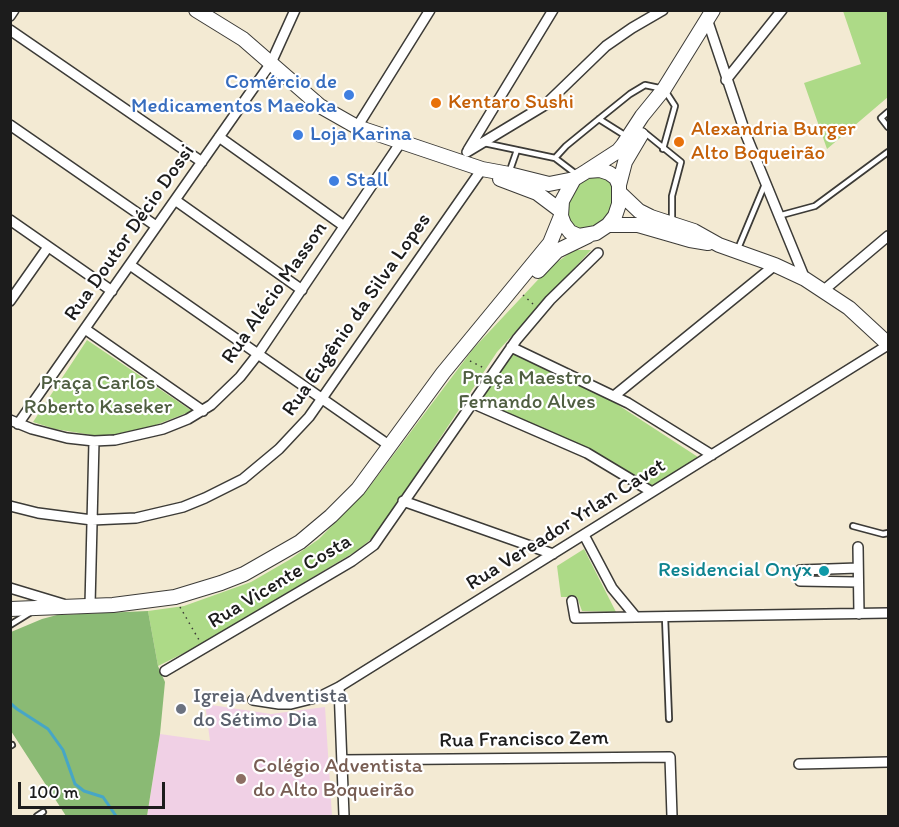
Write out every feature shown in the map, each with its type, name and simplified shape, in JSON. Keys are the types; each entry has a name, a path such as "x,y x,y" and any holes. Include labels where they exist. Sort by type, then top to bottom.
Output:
{"main road":[{"path":"196,10 243,39 320,106 357,127 401,142 463,157 507,182 537,193 561,213 564,224 570,232 579,236 589,236"},
{"path":"10,609 137,603 175,597 244,574 300,542 344,504 458,354 550,243 566,192 580,175 618,151 629,138 710,15"},
{"path":"608,225 620,204 625,162 643,132 664,88"},
{"path":"482,169 549,184 600,170 616,178 620,189 645,214 694,231 719,245"},
{"path":"487,320 519,292 557,251 608,225 638,225 690,240 719,245 805,279 862,318 888,345"}],"street":[{"path":"10,16 14,10"},
{"name":"Rua Doutor Décio Dossi","path":"14,422 85,329 271,63 296,10"},
{"path":"357,127 430,10"},
{"path":"463,157 553,10"},
{"path":"463,157 483,142 545,105 606,46 663,10"},
{"path":"726,80 782,10"},
{"path":"710,15 726,80 765,184 805,279"},
{"path":"10,30 201,162"},
{"path":"10,124 156,226"},
{"path":"219,137 344,226"},
{"name":"Rua Alécio Masson","path":"14,422 67,438 94,441 115,440 146,434 176,424 203,411 229,388 258,354 401,142"},
{"name":"Rua Eugênio da Silva Lopes","path":"10,506 38,513 92,520 117,520 158,513 198,501 243,479 279,449 309,417 482,169"},
{"path":"175,200 302,290"},
{"path":"10,220 112,291"},
{"path":"824,290 888,236"},
{"path":"10,301 48,247"},
{"name":"Rua Vicente Costa","path":"165,671 365,552 381,536 511,347 541,310 598,252"},
{"path":"130,265 390,446"},
{"path":"614,396 775,266"},
{"path":"85,329 203,411"},
{"name":"Rua Vereador Yrlan Cavet","path":"253,700 291,704 319,697 339,687 888,345"},
{"path":"511,347 614,396 712,455"},
{"path":"472,403 579,449 652,492"},
{"path":"90,605 94,441"},
{"path":"403,501 553,554"},
{"path":"584,535 612,588 636,617"},
{"path":"858,547 859,614"},
{"path":"800,570 858,568"},
{"path":"800,581 858,582"},
{"path":"10,590 67,605"},
{"path":"572,601 575,618 888,614"},
{"path":"339,687 344,816"},
{"name":"Rua Francisco Zem","path":"342,760 670,757 672,816"},
{"path":"800,764 888,762"}],"lane":[{"path":"555,158 599,119 645,85 664,88 675,106 663,149"},
{"path":"888,112 881,118 888,127"},
{"path":"599,119 629,138"},
{"path":"643,132 681,162 672,196 672,224"},
{"path":"483,142 555,158 580,175"},
{"path":"509,174 517,150"},
{"path":"778,216 815,206 888,152"},
{"path":"737,251 765,184"},
{"path":"854,526 883,534 888,533"},
{"path":"10,625 41,606"},
{"path":"665,616 669,719"},
{"path":"37,816 43,812"}],"path":[{"path":"519,292 541,310"},
{"path":"458,354 493,373"},
{"path":"175,597 203,648"}],"shaded area":[{"name":"Colégio Adventista do Alto Boqueirão","path":"205,704 271,714 325,707 332,816 147,816 160,734 210,741"}],"green space":[{"path":"843,11 888,11 888,97 827,149 804,83 861,64"},
{"path":"593,174 609,180 613,187 615,195 611,214 592,230 576,229 570,224 566,209 575,185"},
{"path":"574,250 591,250 497,352 382,526 371,539 358,550 200,645 158,666 148,611 184,606 251,582 319,539 367,490 473,349 549,268"},
{"name":"Praça Carlos Roberto Kaseker","path":"87,340 192,411 153,426 98,436 55,429 33,422"},
{"name":"Praça Maestro Fernando Alves","path":"513,353 612,401 701,459 655,487 589,449 480,401"},
{"path":"584,549 616,612 582,611 577,597 561,597 557,566"},
{"path":"148,611 158,666 165,682 160,734 147,816 66,816 11,731 11,632 57,615"}],"waterway":[{"path":"10,703 48,729 63,750 75,784 84,791 103,797 116,816"}],"place":[{"name":"Comércio de Medicamentos Maeoka","path":"349,95"},
{"name":"Kentaro Sushi","path":"436,103"},
{"name":"Loja Karina","path":"298,135"},
{"name":"Alexandria Burger Alto Boqueirão","path":"679,142"},
{"name":"Stall","path":"334,181"},
{"name":"Residencial Onyx","path":"824,571"},
{"name":"Igreja Adventista do Sétimo Dia","path":"181,709"},
{"name":"Colégio Adventista do Alto Boqueirão","path":"241,779"}]}
